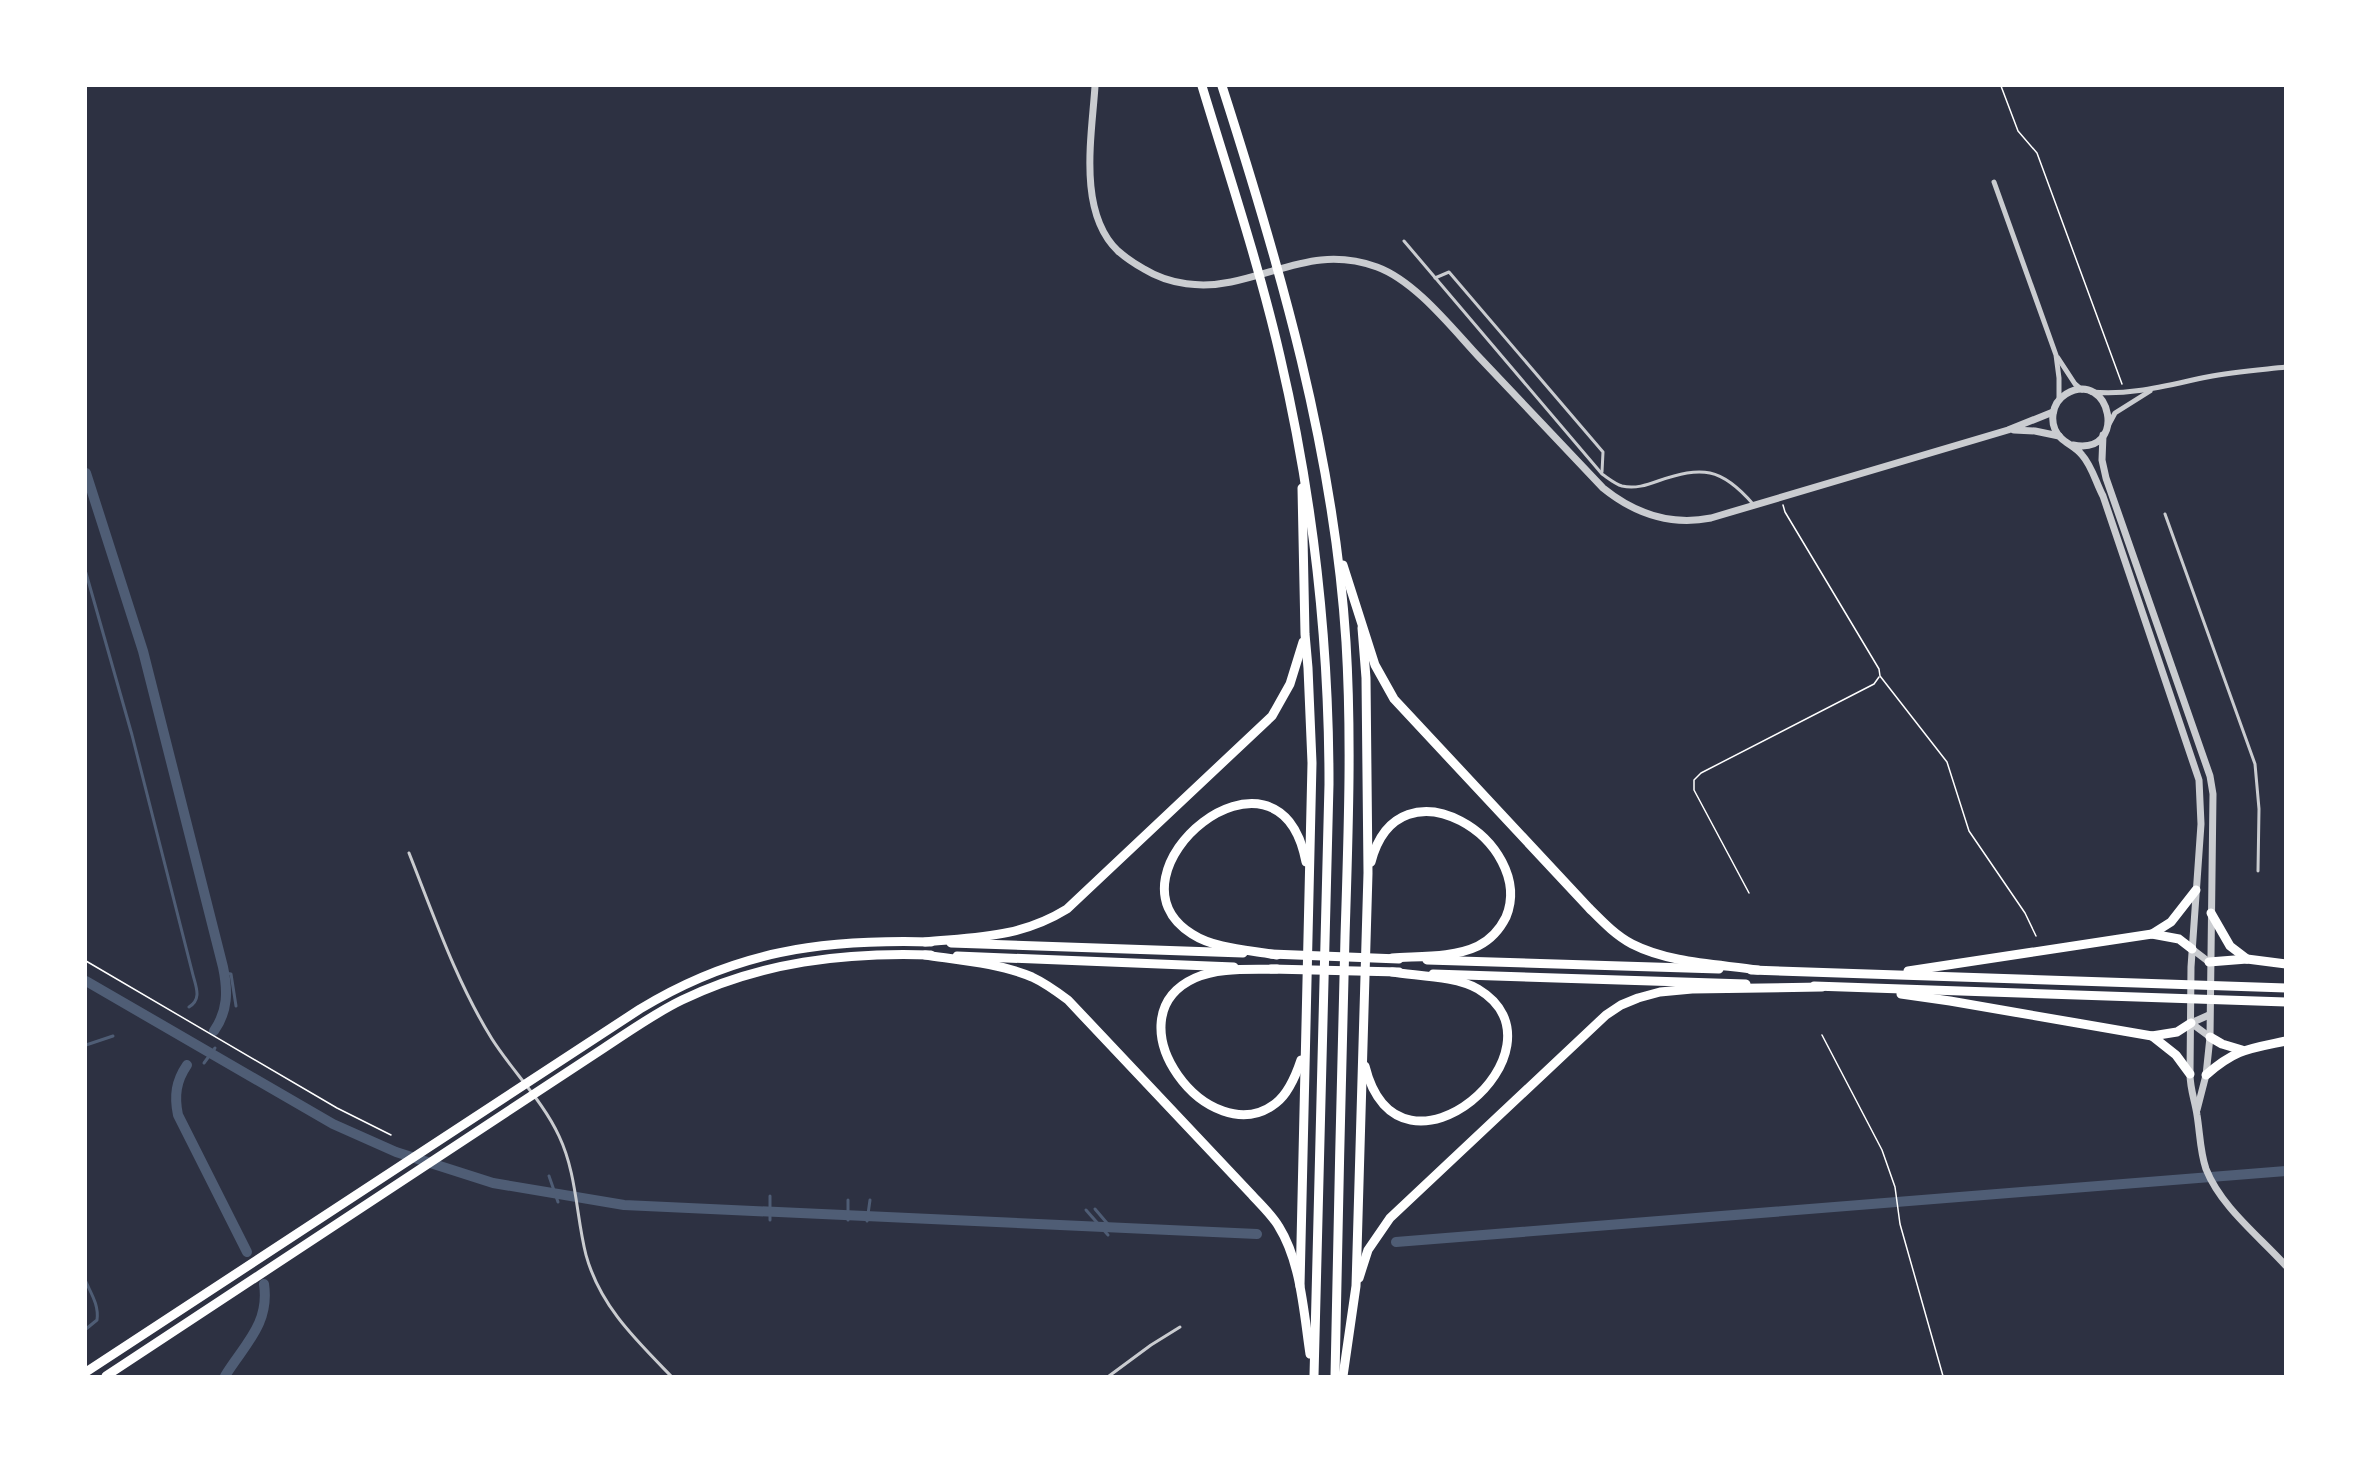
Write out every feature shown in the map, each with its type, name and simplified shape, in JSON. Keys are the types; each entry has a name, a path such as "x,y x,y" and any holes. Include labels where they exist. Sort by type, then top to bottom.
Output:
{"highway":[{"path":"1202,86 1274,334 1301,461 1319,573 1325,639 1329,717 1314,1377"},
{"path":"1222,86 1276,264 1301,360 1317,434 1336,546 1346,641 1349,783 1335,1377"},
{"path":"1300,1286 1312,763 1305,634 1301,461"},
{"path":"1336,546 1362,628 1382,681 1410,718 1613,932 1631,943 1659,954 1758,970"},
{"path":"1343,1377 1356,1286 1368,873 1366,678 1362,628"},
{"path":"925,942 1014,933 1034,927 1066,909 1272,716 1290,684 1305,634"},
{"path":"1277,954 1206,941 1183,927 1168,906 1165,880 1168,868 1184,840 1212,814 1228,807 1254,803 1268,806 1288,820 1301,843 1308,872"},
{"path":"1368,873 1374,851 1388,827 1406,816 1428,811 1442,812 1457,818 1482,836 1499,858 1508,878 1510,902 1504,921 1479,945 1466,950 1392,958"},
{"path":"2152,934 2171,922 2196,890"},
{"path":"2211,913 2230,945 2247,959"},
{"path":"1888,974 2152,934 2179,939 2192,949"},
{"path":"86,1372 658,998 723,968 783,951 817,945 856,941 925,942 2286,988"},
{"path":"106,1377 655,1015 680,1001 728,981 810,960 868,954 925,955 1821,987"},
{"path":"925,955 976,963 1030,976 1068,1000 1268,1212 1280,1228 1300,1286 1314,1377"},
{"path":"2209,962 2247,959 2286,964"},
{"path":"1277,969 1212,973 1185,983 1166,1005 1161,1021 1160,1036 1164,1050 1180,1079 1201,1099 1214,1108 1240,1114 1265,1110 1277,1103 1295,1077 1304,1052"},
{"path":"1362,1054 1368,1079 1381,1102 1401,1117 1420,1121 1441,1118 1456,1112 1474,1099 1486,1088 1506,1054 1508,1036 1505,1022 1498,1008 1477,988 1452,980 1392,972"},
{"path":"1356,1286 1368,1250 1390,1218 1606,1016 1638,998 1660,992 1692,989 1845,987 2286,1002"},
{"path":"1845,987 1950,1001 2152,1036 2177,1032 2191,1023"},
{"path":"2152,1036 2176,1055 2190,1074"},
{"path":"2210,1037 2222,1044 2242,1050"},
{"path":"2206,1075 2222,1061 2242,1050 2286,1041"}],"street":[{"path":"1095,86 1090,156 1093,199 1106,235 1117,250 1149,272 1168,280 1190,285 1232,282 1310,260 1342,259 1368,264 1394,275 1412,289 1603,488 1631,508 1664,519 1695,521 2008,430 2053,412"},
{"path":"1994,182 2056,355 2060,378 2059,400 2053,412 2053,425 2059,436"},
{"path":"2056,355 2075,384 2082,390"},
{"path":"2059,400 2069,392 2082,390 2124,393 2207,377 2286,367"},
{"path":"2073,445 2092,444 2103,435 2115,413 2154,389"},
{"path":"2091,392 2104,403 2109,415 2108,426"},
{"path":"2008,430 2035,431 2059,436 2083,455 2103,496 2199,780 2201,824 2191,967 2190,1090 2197,1113 2202,1154 2207,1172 2227,1204 2286,1266"},
{"path":"2103,435 2102,460 2106,478 2210,776 2214,820 2209,962 2210,1037 2206,1075 2197,1113"},
{"path":"2192,949 2209,962"},
{"path":"2191,967 2209,962"},
{"path":"2191,1023 2209,1015"},
{"path":"2191,1023 2210,1037"}],"lane":[{"path":"1404,241 1602,474 1621,486 1634,487 1685,472 1707,471 1731,483 1754,505"},
{"path":"1435,278 1449,272 1603,452 1602,474"},
{"path":"2165,514 2255,764 2259,809 2258,871"},
{"path":"409,853 462,985 493,1040 559,1135 569,1160 586,1254 593,1278 605,1301 621,1323 671,1377"},
{"path":"1109,1377 1151,1345 1180,1327"}],"path":[{"path":"2001,86 2018,131 2037,153 2124,393"},
{"path":"1782,497 1785,512 1880,676 1947,762 1969,831 2025,913 2036,936"},
{"path":"1749,893 1694,790 1694,780 1711,768 1874,684 1880,676"},
{"path":"86,961 337,1108 391,1135"},
{"path":"1822,1035 1882,1150 1895,1187 1900,1224 1943,1377"}],"waterway":[{"path":"86,473 143,651 223,967 226,1000 222,1016 214,1031"},
{"path":"86,573 132,735 197,992 196,1000 189,1007"},
{"path":"224,973 231,974 236,1006"},
{"path":"86,981 333,1124 396,1152 493,1183 624,1205 1257,1234"},
{"path":"86,1045 113,1036"},
{"path":"204,1063 215,1048"},
{"path":"187,1065 180,1077 177,1089 178,1115 247,1252"},
{"path":"1396,1242 2286,1171"},
{"path":"549,1176 558,1202"},
{"path":"770,1196 770,1220"},
{"path":"848,1200 848,1220"},
{"path":"867,1221 870,1200"},
{"path":"1095,1209 1112,1229"},
{"path":"1086,1210 1108,1235"},
{"path":"86,1282 97,1310 97,1320 86,1329"},
{"path":"225,1376 259,1323 265,1298 264,1284"}]}
